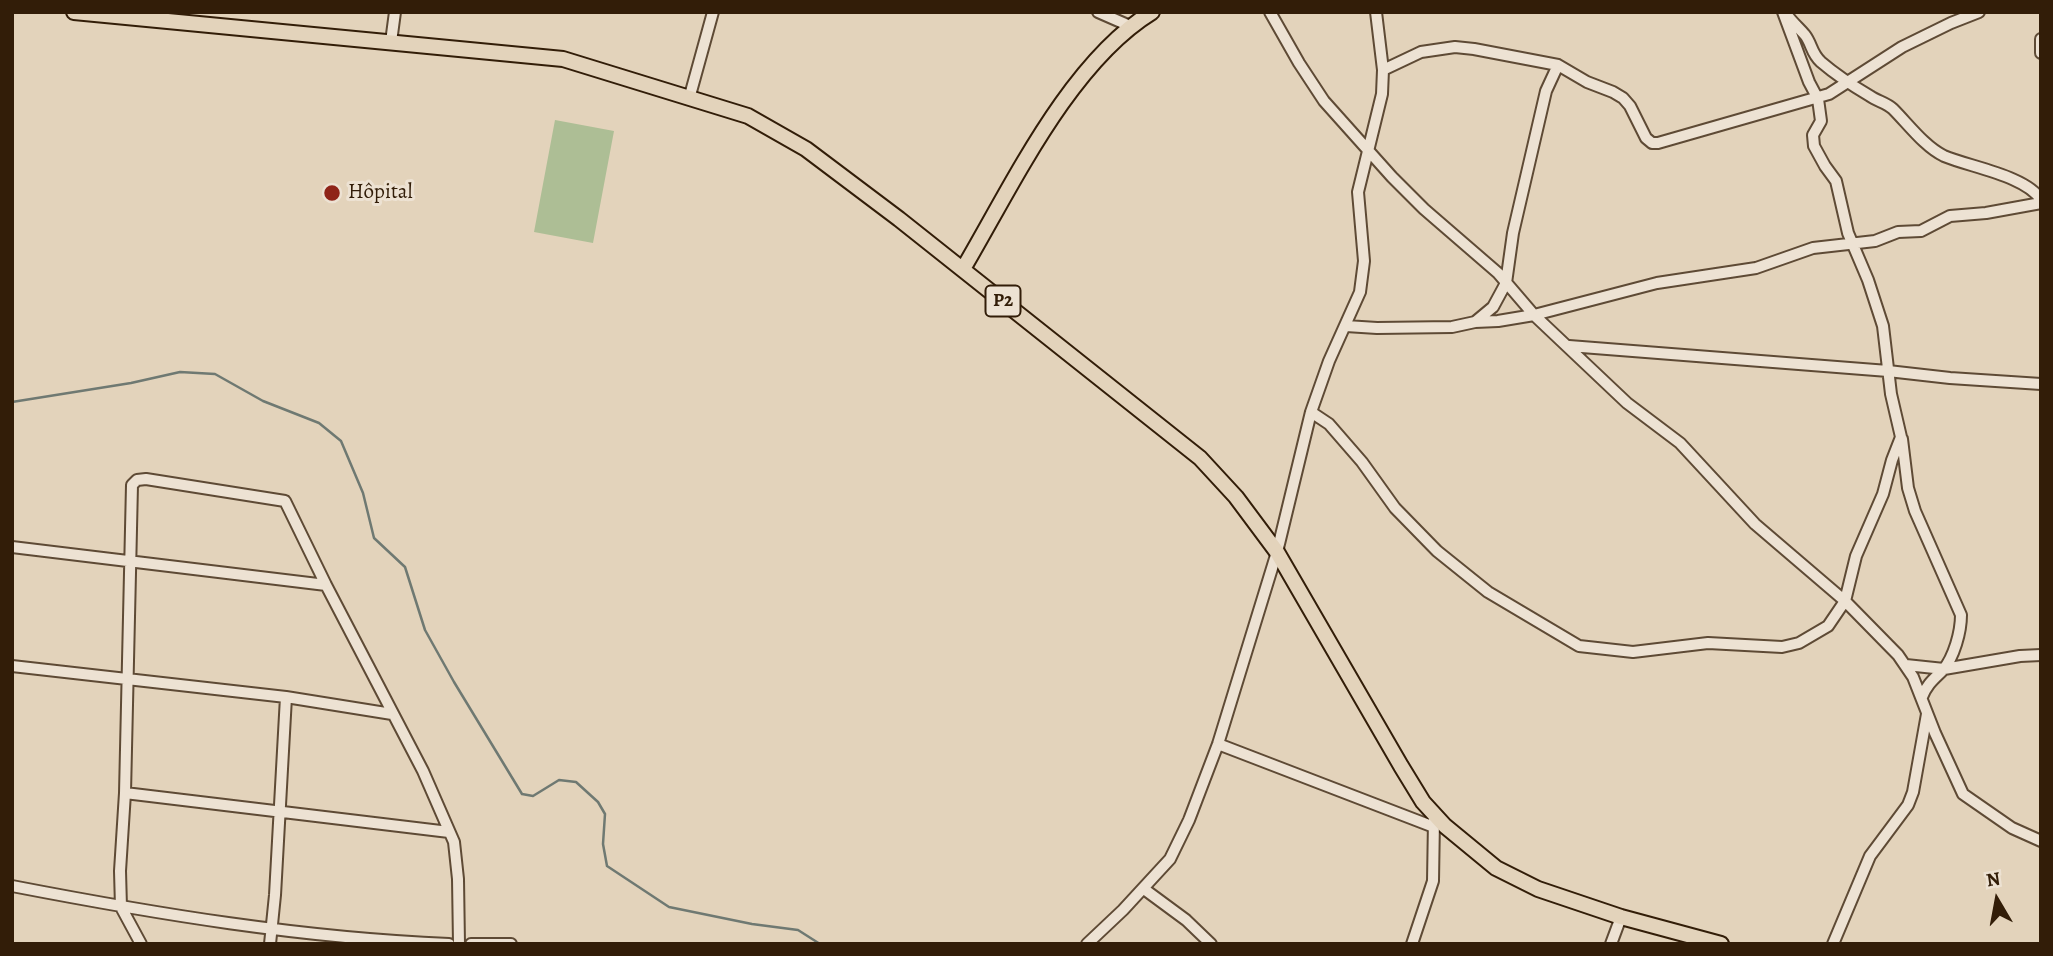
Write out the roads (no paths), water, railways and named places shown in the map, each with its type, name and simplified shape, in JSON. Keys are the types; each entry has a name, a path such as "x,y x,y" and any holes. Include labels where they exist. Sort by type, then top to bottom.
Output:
{"main road":[{"name":"P2","path":"74,12 563,59 748,117 795,142 963,270 1200,458 1236,497 1277,552 1434,821 1445,826 1496,868 1538,889 1621,917 1721,944"},
{"path":"963,270 1039,139 1073,89 1102,51 1130,26 1152,12"}],"street":[{"path":"391,43 395,12"},
{"path":"689,99 713,12"},
{"path":"1098,12 1130,26"},
{"path":"1270,12 1299,63 1325,101 1369,153 1424,209 1472,249 1534,315 1627,402 1680,443 1755,524 1845,601 1906,665 1963,794 2012,828 2041,841"},
{"path":"1087,944 1144,889 1170,859 1180,841 1218,744 1277,552 1311,412 1329,361 1360,292 1364,261 1358,192 1382,94 1383,70 1376,12"},
{"path":"1346,326 1438,327 1534,315 1657,283 1756,268 1802,251 1875,241 1898,232 1927,230 1950,216 1986,213 2041,201 2035,190 2016,181 1936,152 1919,138 1892,107 1849,82 1817,58 1811,51 1806,36 1784,12"},
{"path":"1784,12 1809,82 1818,99 1821,121 1812,135 1813,141 1836,181 1852,243 1883,326 1891,394 1901,437 1908,488 1915,511 1961,615 1958,638 1944,669 1928,684 1922,697"},
{"path":"1383,70 1421,52 1455,47 1558,65 1623,98 1646,138 1655,144 1818,99 1902,47 1979,12"},
{"path":"2041,39 2041,53"},
{"path":"1475,322 1498,300 1506,283 1513,233 1546,91 1558,65"},
{"path":"1569,346 1888,371 1950,379 2041,384"},
{"path":"1311,412 1329,424 1362,462 1395,508 1437,551 1488,592 1578,646 1633,652 1708,643 1782,647 1799,643 1828,626 1845,601 1856,556 1885,489 1901,437"},
{"path":"141,944 121,907 120,871 125,793 128,561 132,485 137,480 145,479 283,499 423,771 449,832 455,849 458,879 459,944"},
{"path":"12,547 327,586"},
{"path":"1906,665 1944,669 2041,655"},
{"path":"12,666 286,697 392,714"},
{"path":"270,944 286,697"},
{"path":"1833,944 1870,856 1908,805 1913,792 1927,712"},
{"path":"1218,744 1434,821 1433,881 1412,944"},
{"path":"125,793 449,832"},
{"path":"12,886 121,907 272,930 394,943 449,944"},
{"path":"1144,889 1186,920 1211,944"},
{"path":"1611,944 1621,917"},
{"path":"471,944 511,944"}],"waterway":[{"path":"12,402 131,383 180,372 215,374 263,401 319,423 341,441 363,493 374,538 405,567 425,630 522,794 533,796 559,780 576,782 598,802 605,814 603,844 607,866 669,907 752,924 798,930 820,944"}],"place":[{"name":"Hôpital","path":"332,193"}]}
